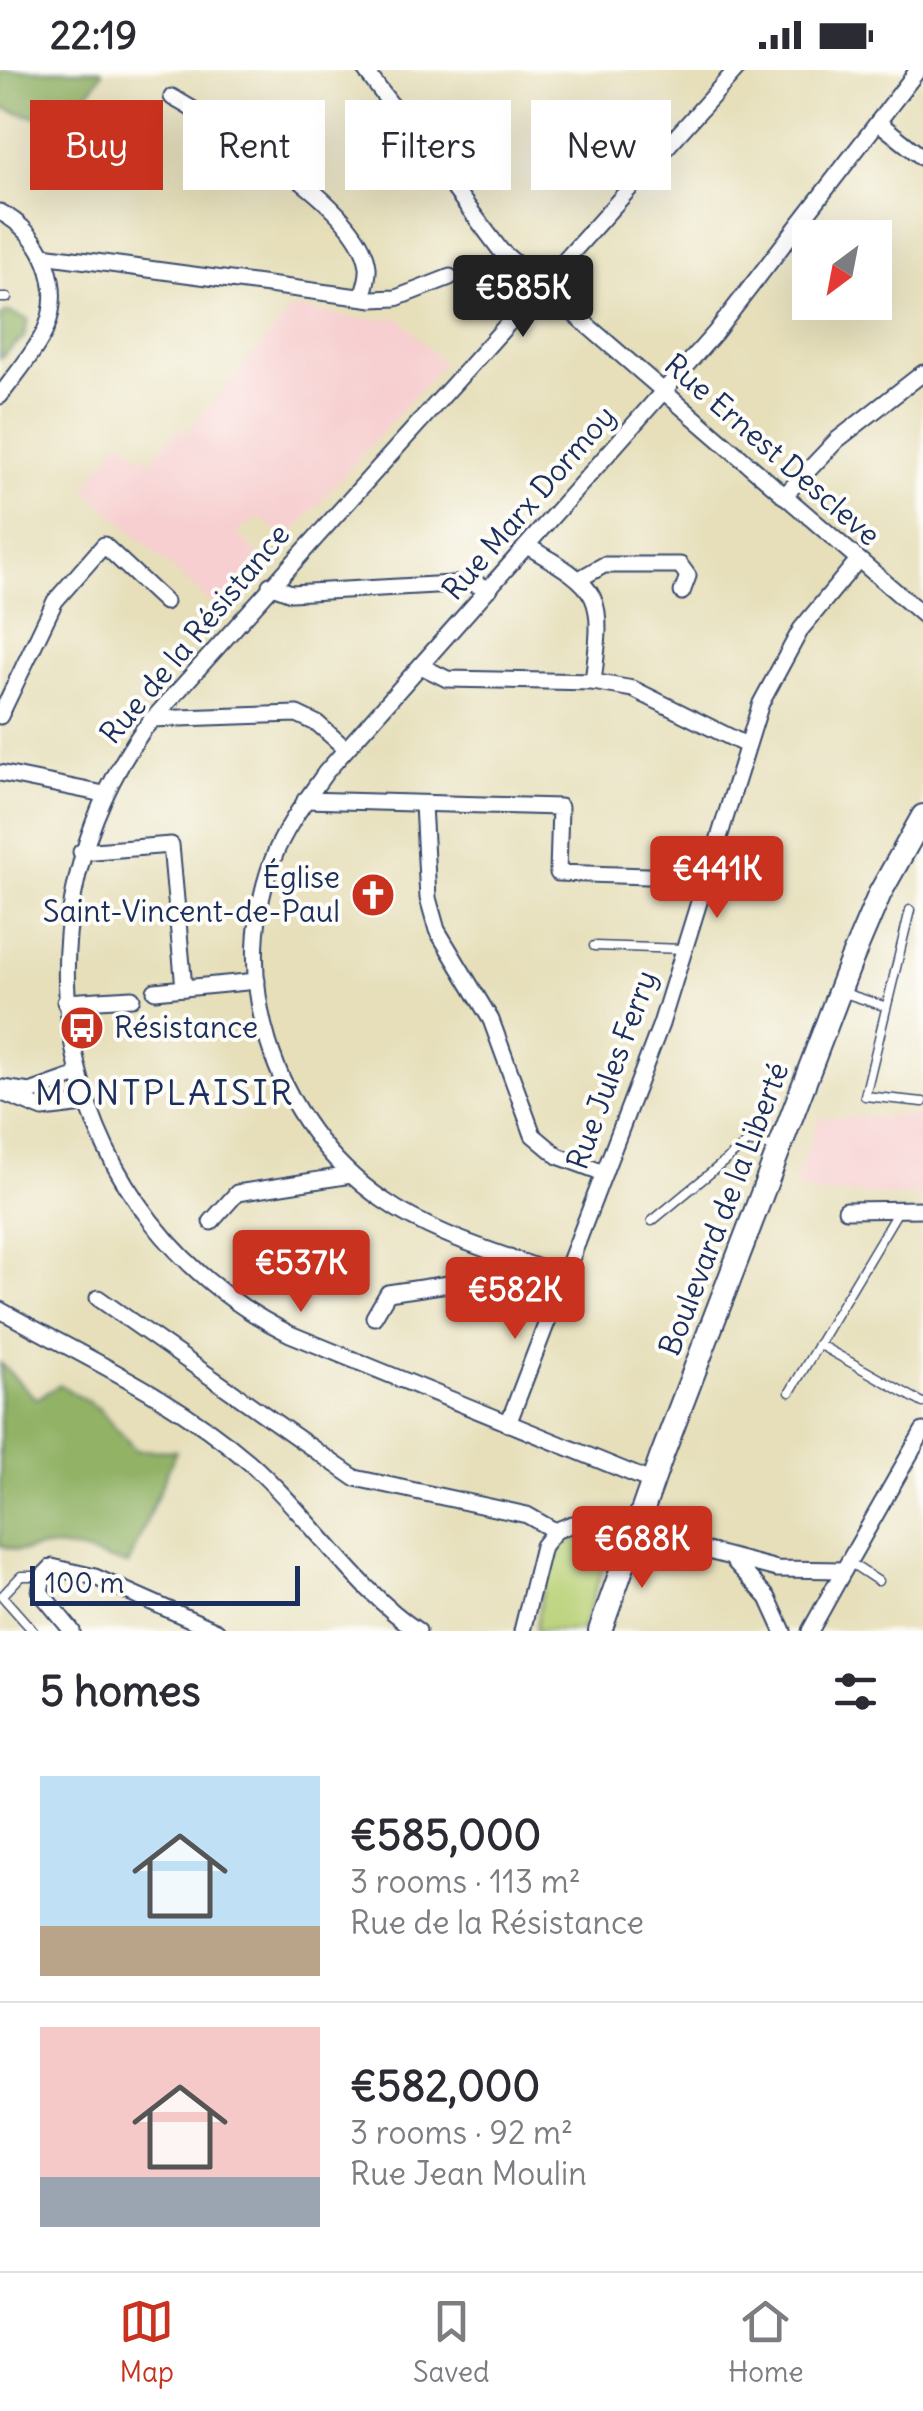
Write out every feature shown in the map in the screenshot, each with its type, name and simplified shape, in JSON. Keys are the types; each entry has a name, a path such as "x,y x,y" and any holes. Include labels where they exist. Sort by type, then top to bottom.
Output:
{"main road":[{"name":"Boulevard de la Liberté","path":"600,1631 838,991 873,909 923,816"}],"street":[{"name":"Rue Ernest Descleve","path":"365,70 486,235 541,287 923,615"},
{"name":"Rue de la Résistance","path":"653,1482 290,1334 227,1296 169,1244 134,1200 84,1104 65,1002 66,934 81,852 104,794 151,718 736,70"},
{"name":"Rue Marx Dormoy","path":"564,1277 422,1223 351,1174 316,1137 279,1076 263,1029 257,981 264,892 277,851 305,800 736,307 918,70"},
{"path":"172,98 258,146 310,189 362,250 368,268 362,297"},
{"path":"878,122 923,158"},
{"path":"0,212 21,225 43,254 53,293 49,320 37,345 0,396"},
{"path":"43,254 362,297 396,298 450,277"},
{"path":"784,496 837,440 923,373"},
{"path":"0,716 56,602 104,545 165,602"},
{"path":"527,546 580,578 590,590 598,614 593,682"},
{"name":"Rue Jules Ferry","path":"508,1424 685,949 746,745 766,692 794,640 858,560"},
{"path":"580,578 604,565 680,565 688,576 682,592"},
{"path":"270,585 292,593 470,584 490,588"},
{"path":"421,666 447,679 593,682 633,689 746,745"},
{"path":"151,718 297,714 318,724 346,749"},
{"path":"0,776 104,794"},
{"path":"305,800 560,807 558,874 706,878"},
{"path":"423,804 428,898 437,930 491,1020 533,1135 558,1156 604,1173"},
{"path":"81,852 171,845 184,988"},
{"path":"156,990 257,981"},
{"path":"65,1002 132,998"},
{"path":"0,1089 30,1092 76,1076"},
{"path":"0,1089 42,1110 84,1104"},
{"path":"211,1222 237,1193 351,1174"},
{"path":"846,1210 923,1210"},
{"path":"374,1317 388,1293 495,1277 510,1257"},
{"path":"98,1298 354,1478 527,1515 555,1531 590,1523 734,1561 801,1572 846,1566"},
{"path":"0,1310 114,1369 216,1436 262,1474 418,1631"},
{"path":"810,1631 923,1430"},
{"path":"522,1631 539,1558 555,1531"},
{"path":"734,1561 768,1598 783,1631"},
{"path":"72,1631 40,1592 42,1576 52,1567 72,1568 217,1631"}],"lane":[{"path":"910,910 865,1096 923,1102"},
{"path":"594,946 685,949"},
{"path":"838,991 884,1006"},
{"path":"652,1221 748,1142 778,1148"},
{"path":"790,1392 898,1210"},
{"path":"818,1344 923,1403"},
{"path":"846,1566 878,1581"},
{"path":"33,1631 2,1596 21,1576 42,1576"}],"shaded area":[{"path":"293,308 362,319 400,318 443,364 287,539 258,516 237,533 270,567 250,589 238,591 220,612 85,489 119,440 151,461 178,428 186,433"},
{"path":"923,1115 923,1196 814,1193 793,1186 819,1118"}],"green space":[{"path":"0,70 101,70 82,100 30,100 30,115 0,107"},
{"path":"8,312 28,319 24,337 0,358 0,316"},
{"path":"0,1363 36,1399 60,1385 98,1408 136,1450 176,1451 128,1565 67,1548 21,1551 0,1545"},
{"path":"572,1538 591,1538 609,1548 582,1631 535,1631 550,1568"}],"place":[{"name":"Église Saint-Vincent-de-Paul","path":"373,895"},
{"name":"Résistance","path":"82,1028"}],"district":[{"name":"MONTPLAISIR","path":"165,1093"}]}
